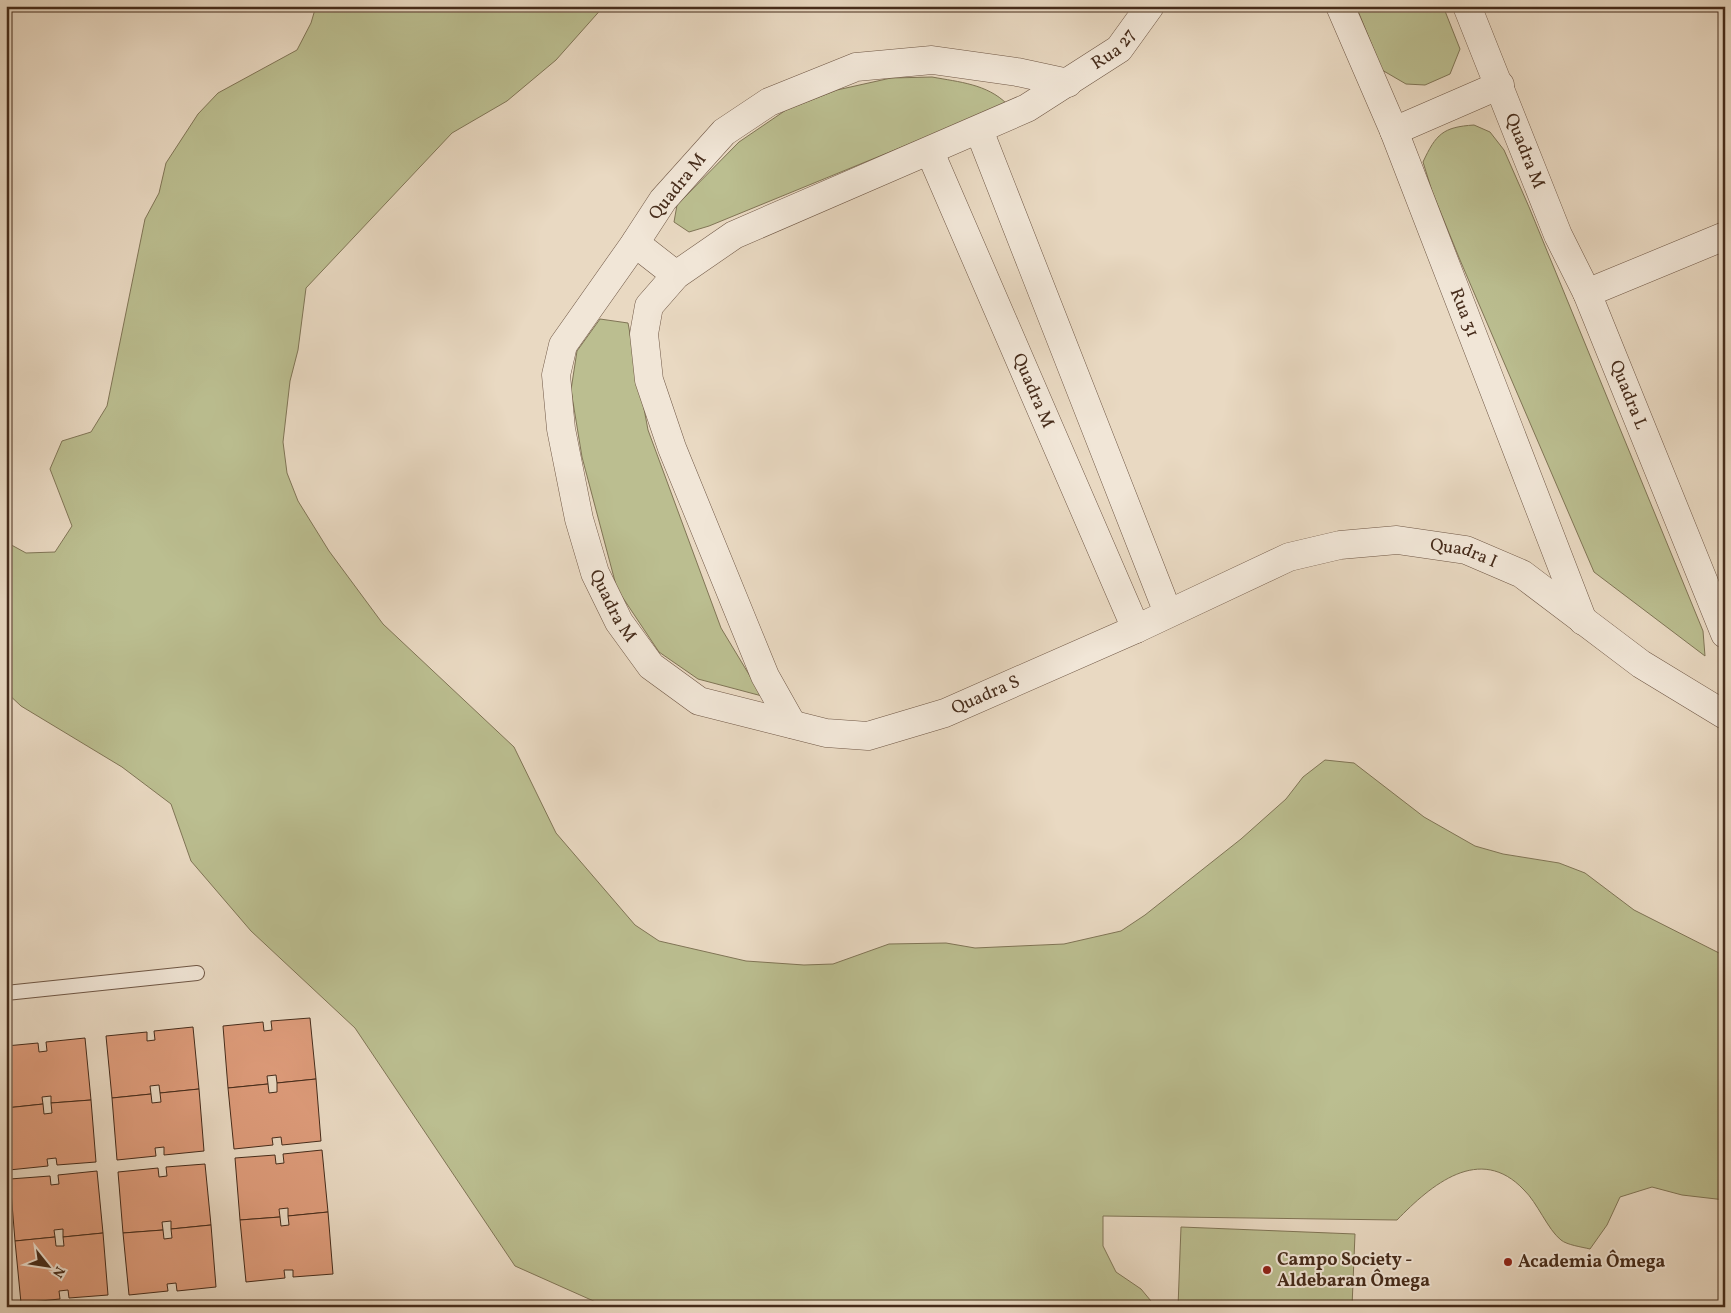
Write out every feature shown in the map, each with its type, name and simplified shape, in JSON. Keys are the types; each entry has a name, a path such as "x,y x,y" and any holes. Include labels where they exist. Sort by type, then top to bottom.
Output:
{"street":[{"name":"Rua 27","path":"1068,83 1119,49 1150,6"},
{"name":"Rua 31","path":"1340,6 1394,131 1584,621"},
{"name":"Quadra M","path":"1467,6 1558,235 1588,293"},
{"name":"Quadra M","path":"792,724 699,701 651,666 619,622 595,573 579,519 560,429 556,375 563,345 663,200 724,132 768,102 856,67 932,60 1017,72 1068,83"},
{"path":"792,724 765,676 672,448 649,380 644,334 649,306 676,275 734,236 979,130 1027,108 1068,83"},
{"path":"1394,131 1500,85"},
{"path":"979,130 1168,613"},
{"name":"Quadra M","path":"930,152 1136,629"},
{"path":"1588,293 1725,236"},
{"path":"635,243 676,275"},
{"name":"Quadra L","path":"1588,293 1725,634"},
{"name":"Quadra I","path":"1168,613 1289,557 1340,545 1397,540 1466,550 1522,574 1641,664 1725,715"},
{"name":"Quadra S","path":"792,724 826,733 868,736 945,713 1136,629 1168,613"}],"lane":[{"path":"6,993 197,973"}],"green space":[{"path":"316,6 604,6 556,60 507,101 452,133 306,288 298,350 290,381 283,442 287,473 298,501 329,551 383,624 514,747 556,833 635,925 659,941 746,961 804,965 833,964 889,944 946,943 975,948 1064,944 1121,931 1145,915 1241,839 1286,799 1303,777 1325,760 1354,763 1424,817 1475,846 1503,854 1559,863 1585,873 1634,910 1725,956 1725,1200 1682,1195 1652,1187 1620,1197 1607,1225 1590,1249 1571,1245 1561,1240 1524,1190 1507,1176 1490,1170 1473,1170 1457,1174 1425,1194 1397,1220 1103,1216 1103,1246 1116,1272 1141,1289 1156,1307 607,1307 515,1266 355,1028 251,931 191,861 171,804 122,767 21,706 6,692 6,542 26,553 55,552 72,526 50,469 62,441 91,432 107,406 145,219 159,193 166,163 198,114 218,93 297,50 311,23"},
{"path":"1356,6 1443,6 1460,49 1450,74 1425,85 1406,84 1382,70"},
{"path":"932,77 962,82 982,88 999,97 1007,104 709,226 689,232 674,222 677,205 739,142 786,110 837,90 891,78"},
{"path":"1474,125 1490,132 1504,150 1529,207 1703,631 1705,656 1594,572 1460,260 1432,191 1423,162 1432,145 1442,134 1455,128"},
{"path":"600,319 628,323 648,430 721,628 762,696 698,679 659,652 617,589 582,457 571,390 577,351"},
{"name":"Campo Society - Aldebaran Ômega","path":"1181,1227 1355,1234 1352,1307 1178,1307"}],"building":[{"path":"310,1018 316,1079 277,1083 276,1075 267,1076 268,1084 228,1088 223,1026 263,1022 264,1031 272,1030 271,1021"},
{"path":"193,1027 199,1089 160,1093 159,1085 150,1086 151,1094 112,1098 106,1036 147,1032 147,1041 155,1040 154,1031"},
{"path":"85,1038 91,1100 51,1103 51,1096 42,1097 43,1104 6,1108 6,1046 38,1043 39,1052 47,1051 46,1042"},
{"path":"316,1079 321,1141 282,1145 281,1137 272,1138 273,1145 234,1149 228,1088 268,1084 269,1093 277,1092 277,1083"},
{"path":"199,1089 204,1151 164,1155 164,1147 155,1148 156,1156 117,1160 112,1098 151,1094 152,1103 161,1102 160,1093"},
{"path":"91,1100 96,1162 57,1165 56,1158 47,1159 48,1166 9,1170 6,1108 43,1104 44,1114 52,1113 51,1103"},
{"path":"322,1150 328,1212 288,1216 288,1208 279,1209 280,1217 240,1220 235,1158 275,1155 276,1164 284,1163 283,1154"},
{"path":"205,1164 211,1225 171,1229 171,1221 162,1222 163,1230 123,1233 118,1172 158,1168 159,1177 167,1176 166,1167"},
{"path":"97,1171 103,1233 63,1237 63,1229 54,1230 55,1237 15,1241 10,1179 50,1176 51,1185 59,1184 58,1175"},
{"path":"328,1212 333,1274 293,1277 293,1270 284,1270 285,1278 246,1282 240,1220 280,1217 281,1226 289,1225 288,1216"},
{"path":"211,1225 216,1287 177,1291 176,1283 167,1284 168,1291 129,1295 123,1233 163,1230 164,1239 172,1238 171,1229"},
{"path":"103,1233 108,1295 69,1298 68,1290 59,1291 60,1299 21,1303 15,1241 55,1237 56,1246 64,1246 63,1237"}],"place":[{"name":"Academia Ômega","path":"1508,1262"},
{"name":"Campo Society - Aldebaran Ômega","path":"1267,1270"}]}
